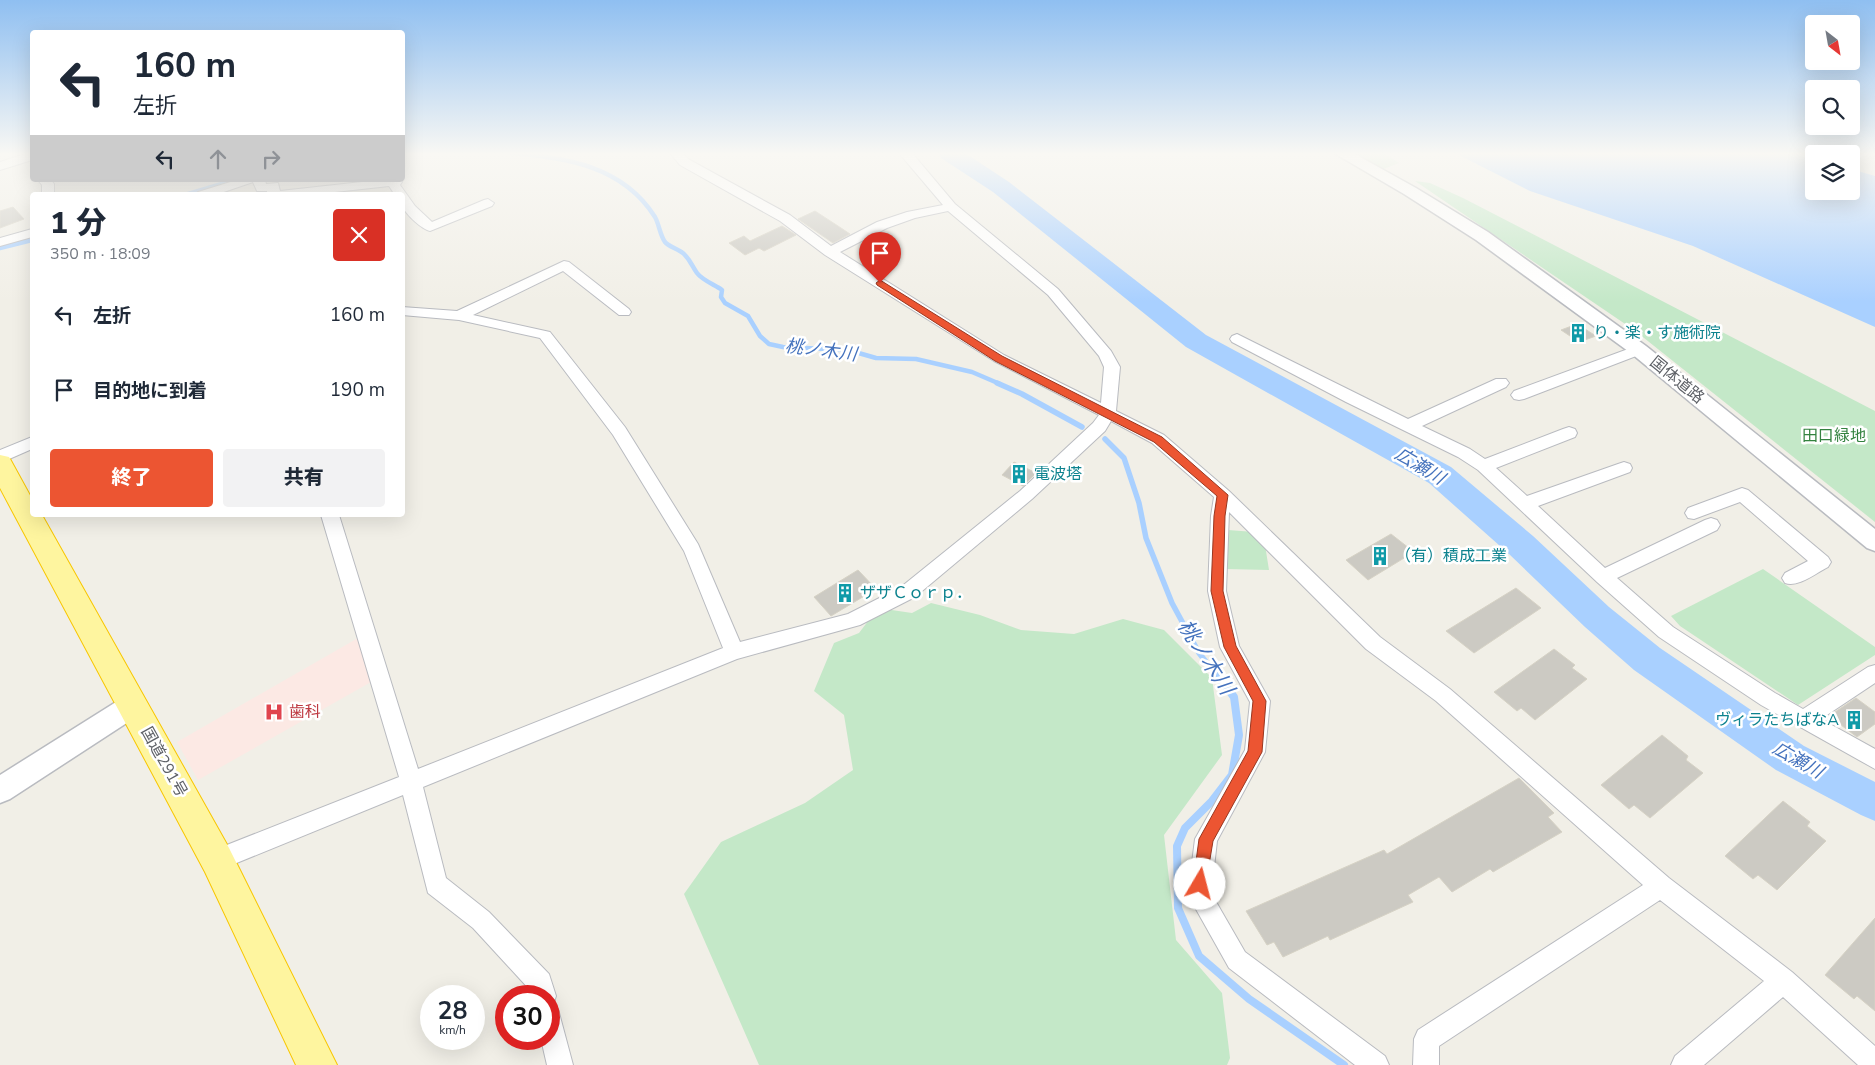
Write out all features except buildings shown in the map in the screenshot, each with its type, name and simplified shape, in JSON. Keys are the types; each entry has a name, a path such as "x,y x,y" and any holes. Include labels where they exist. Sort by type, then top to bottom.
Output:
{"highway":[{"name":"国道291号","path":"0,464 217,860 317,1065"}],"street":[{"path":"407,203 430,227 488,203"},
{"path":"757,203 785,218 830,252 999,358 1158,440 1223,495 1373,643 1443,695 1662,886 1783,981 1875,1063"},
{"path":"217,860 734,652 854,620 908,592 1026,495 1099,427 1108,413 1112,367 1106,354 1053,292 947,203"},
{"name":"国体道路","path":"1429,203 1482,236 1639,350 1875,542"},
{"path":"830,252 882,225 912,215 951,207"},
{"path":"0,242 30,234"},
{"path":"458,316 564,265 624,312"},
{"path":"405,311 458,316 545,335 620,431 692,549 734,652"},
{"path":"1237,339 1464,453 1484,466 1603,577 1666,632 1803,720 1875,760"},
{"path":"1519,395 1639,350"},
{"path":"1408,426 1501,383"},
{"path":"1484,466 1569,433"},
{"path":"0,457 30,444"},
{"path":"1525,504 1624,468"},
{"path":"1694,513 1742,494 1822,562 1791,578"},
{"path":"1223,495 1220,516 1217,591 1230,647 1260,701 1255,752 1206,839 1199,895 1236,960 1376,1065"},
{"path":"331,517 410,782 436,885 481,920 541,985"},
{"path":"1603,577 1711,525"},
{"path":"1803,720 1875,673"},
{"path":"0,790 133,705"},
{"path":"1426,1065 1427,1039 1662,886"},
{"path":"1684,1065 1783,981"},
{"path":"556,1050 560,1065"}],"shaded area":[{"name":"歯科","path":"358,638 371,682 198,780 177,742"}],"green space":[{"name":"田口緑地","path":"1447,203 1472,203 1875,411 1875,522 1634,330"},
{"path":"1228,530 1254,532 1265,545 1269,570 1226,569"},
{"path":"1763,569 1875,647 1875,655 1798,705 1680,626 1671,616"},
{"path":"931,603 980,615 1021,630 1074,634 1123,619 1164,630 1212,678 1222,755 1164,835 1176,940 1222,993 1230,1058 1227,1065 759,1065 684,894 721,842 805,803 853,770 844,715 814,691 834,643 859,633 878,608 912,613"}],"water":[{"path":"1565,203 1875,203 1875,327 1693,246"}],"waterway":[{"name":"桃ノ木川","path":"644,203 655,217 665,242 684,254 702,278 722,290 721,297 725,303 748,316 760,336 769,344 783,347 848,350 876,358 916,359 972,372 1000,384"},
{"name":"広瀬川","path":"1021,203 1196,341 1440,475 1521,545 1597,617 1647,659 1790,758 1875,802"},
{"path":"0,248 30,240"},
{"name":"桃ノ木川","path":"997,383 1022,394 1082,427"},
{"name":"桃ノ木川","path":"1105,439 1124,458 1139,503 1146,538 1172,603 1199,653 1222,682"},
{"name":"桃ノ木川","path":"1221,680 1234,697 1239,735 1232,775 1212,801 1185,828 1177,846 1178,908 1199,956 1249,999 1344,1065"}],"place":[{"name":"り・楽・す施術院","path":"1578,333"},
{"name":"電波塔","path":"1019,474"},
{"name":"（有）積成工業","path":"1380,556"},
{"name":"ザザＣｏｒｐ．","path":"845,593"},
{"name":"歯科","path":"274,712"},
{"name":"ヴィラたちばなA","path":"1854,720"}],"route":[{"path":"880,283 984,350 1158,440 1223,495 1220,516 1217,591 1230,647 1260,701 1255,752 1206,839 1200,884"}]}
